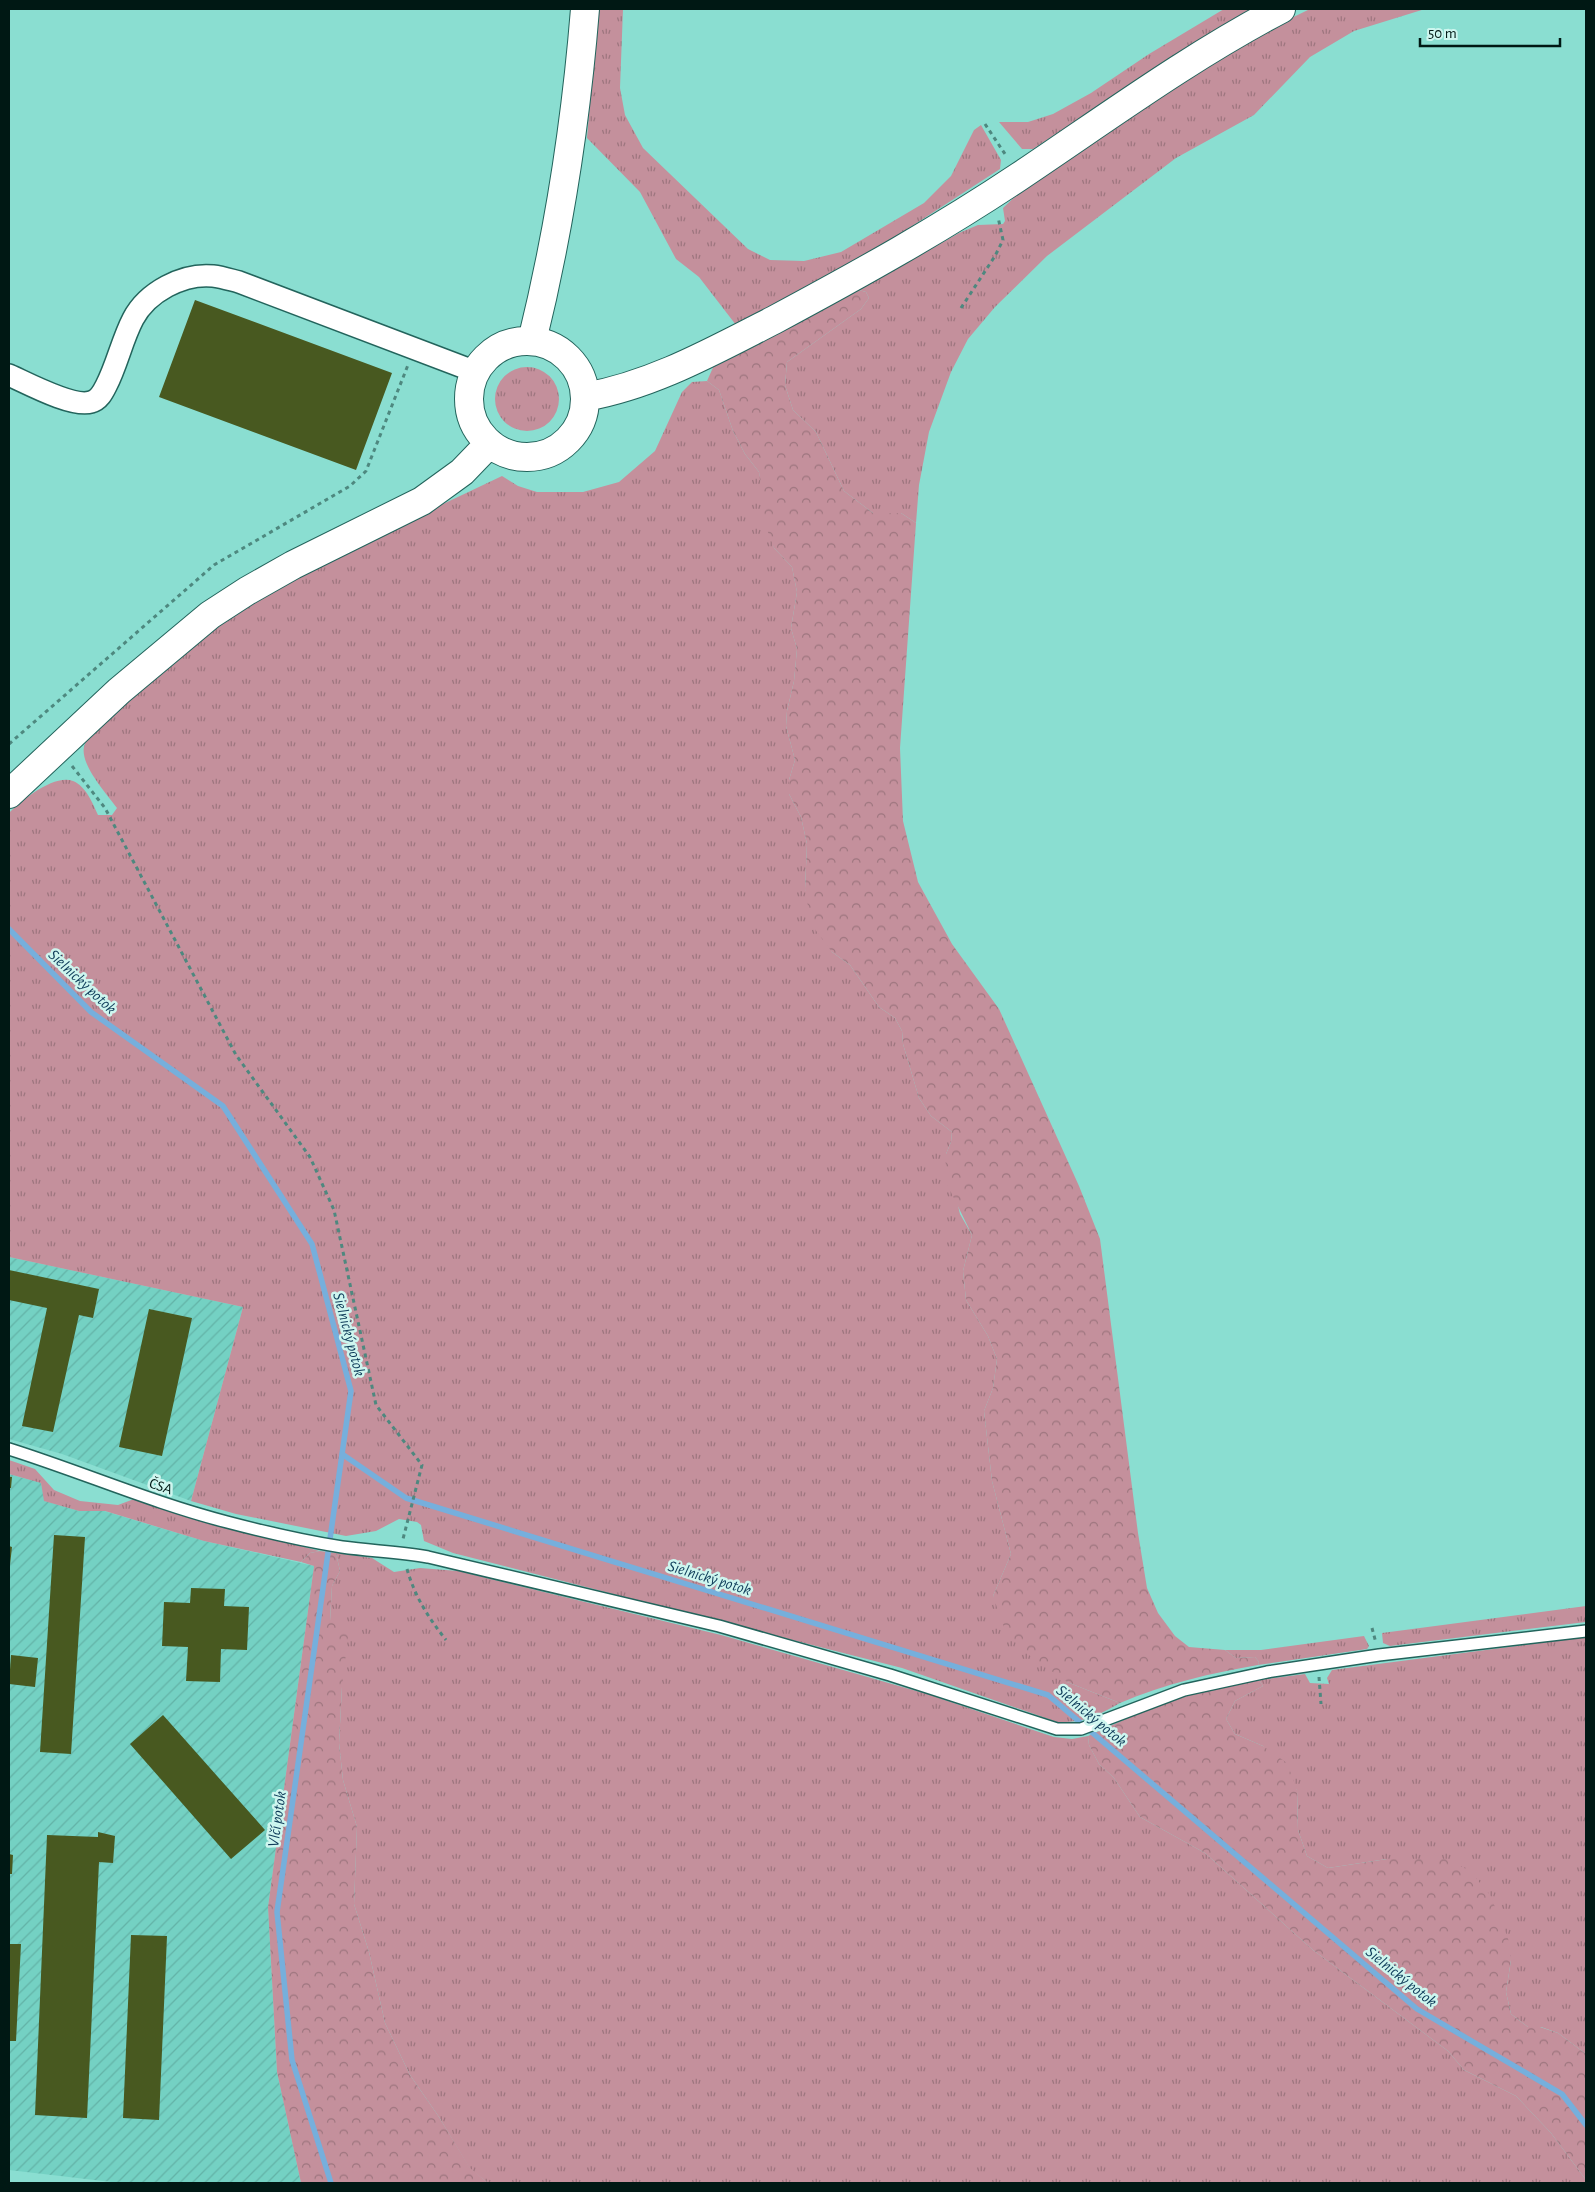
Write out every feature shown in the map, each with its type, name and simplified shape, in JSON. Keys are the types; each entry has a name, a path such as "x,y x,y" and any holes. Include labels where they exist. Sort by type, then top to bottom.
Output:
{"main road":[{"path":"532,342 548,276 574,126 586,9"},
{"path":"585,397 618,392 653,380 733,341 875,266 1020,176 1175,69 1281,9"},
{"path":"532,342 549,346 563,354 574,366 582,381 585,397 583,414 577,429 566,442 552,451 536,456 520,457 504,452 489,444 475,426 469,405 469,393 476,372 486,358 499,348 510,344 532,342"},
{"path":"9,794 161,654 210,615 247,590 293,564 422,501 462,472 489,444"}],"street":[{"path":"9,375 78,403 92,402 101,395 109,380 133,320 143,302 162,289 185,280 212,276 239,282 476,372"}],"lane":[{"name":"ČSA","path":"9,1449 66,1466 158,1502 227,1522 306,1541 344,1547 402,1552 719,1626 890,1675 1057,1729 1081,1729 1184,1690 1267,1672 1317,1664 1586,1631"}],"path":[{"path":"985,124 1020,176"},
{"path":"961,308 995,256 1003,240 999,218 987,197"},
{"path":"9,744 214,565 350,486 366,471 414,348"},
{"path":"57,748 105,808 236,1055 310,1156 334,1210 376,1405 422,1465 402,1552 414,1591 425,1614 446,1640"},
{"path":"1317,1664 1321,1704"}],"shaded area":[{"path":"9,1257 243,1307 191,1501 62,1454 9,1439"},
{"path":"9,1474 41,1483 45,1501 79,1511 104,1511 204,1541 314,1566 268,1907 277,2072 301,2183 120,2183 9,2170"}],"green space":[{"path":"598,9 623,9 620,88 625,115 643,148 748,249 770,260 804,261 841,252 924,203 951,176 974,130 981,125 1001,160 1000,169 869,254 736,325 699,277 676,259 640,192 587,138"},
{"path":"1224,9 1255,9 1206,36 1033,149 1022,149 999,122 1028,122 1053,114 1091,93 1149,54"},
{"path":"1310,9 1425,9 1354,31 1310,57 1254,115 1176,158 1047,256 995,307 968,339 951,372 929,432 919,485 916,523 901,513 873,513 844,491 816,432 793,410 785,385 787,362 861,309 869,298 866,292 859,290 959,233 978,225 1003,224 1005,221 1003,208 1021,191 1126,118 1198,71 1234,49"},
{"path":"859,290 866,292 869,298 861,309 787,362 785,385 793,410 816,432 844,491 873,513 901,513 916,523 900,748 903,821 918,882 952,944 999,1009 1079,1186 1100,1239 1138,1533 1147,1588 1158,1613 1175,1636 1189,1647 1225,1650 1236,1658 1255,1657 1259,1662 1258,1665 1171,1685 1120,1703 1067,1682 1029,1655 1005,1630 993,1596 1011,1554 992,1481 984,1411 993,1388 997,1359 988,1336 966,1300 963,1271 972,1235 945,1180 946,1154 951,1142 952,1132 931,1116 919,1098 903,1044 902,1031 895,1018 879,1007 850,965 832,952 811,924 805,889 807,844 801,817 789,794 789,780 795,760 786,726 787,711 794,681 797,649 791,628 797,592 792,567 774,548 766,527 759,472 745,454 733,431 719,390 707,381 715,363"},
{"path":"521,367 533,367 550,376 557,387 559,399 557,411 550,422 533,431 521,431 509,426 500,417 495,405 495,393 500,381 509,372"},
{"path":"707,381 719,390 733,431 745,454 759,472 774,548 792,567 797,592 791,628 797,649 794,681 787,711 786,726 795,760 789,780 789,794 801,817 807,844 805,889 832,952 850,965 879,1007 895,1018 902,1031 903,1044 919,1098 931,1116 952,1132 951,1142 946,1154 960,1214 972,1235 963,1271 966,1300 988,1336 997,1359 993,1388 984,1411 992,1481 1011,1554 993,1596 1067,1682 1120,1703 1083,1720 1057,1722 902,1668 453,1553 424,1541 421,1525 417,1522 399,1519 376,1531 346,1536 236,1514 191,1501 243,1307 9,1257 9,813 39,790 57,781 65,780 78,783 82,787 98,815 112,815 117,808 90,771 84,754 85,743 92,734 194,642 262,596 329,559 502,476 518,486 537,492 583,492 619,482 655,451 682,392 692,382"},
{"path":"9,1460 35,1469 54,1490 80,1501 118,1505 134,1499 210,1523 320,1551 310,1553 301,1562 204,1541 105,1511 79,1511 44,1501 41,1483 9,1474"},
{"path":"320,1551 336,1553 340,1571 332,1586 330,1620 349,1628 342,1687 339,1743 343,1780 357,1827 354,1904 369,1952 385,2023 410,2075 439,2117 470,2168 488,2183 301,2183 277,2072 268,1907 314,1566 301,1562 310,1553"},
{"path":"336,1553 372,1558 394,1572 420,1568 458,1571 721,1635 927,1694 1054,1737 1072,1739 1088,1736 1089,1745 1099,1764 1114,1778 1140,1817 1205,1853 1313,1950 1448,2051 1464,2070 1516,2096 1551,2133 1586,2180 1586,2183 488,2183 470,2169 439,2117 410,2075 385,2023 369,1952 354,1904 357,1827 343,1780 339,1743 342,1687 330,1621 332,1586 340,1571"},
{"path":"1586,1606 1586,1622 1390,1646 1383,1643 1382,1633"},
{"path":"1364,1636 1369,1646 1367,1649 1258,1665 1259,1662 1255,1657 1236,1658 1225,1650 1261,1650"},
{"path":"1586,1637 1586,2054 1558,2033 1541,2027 1528,2027 1511,2014 1506,1992 1511,1960 1387,1859 1328,1868 1307,1856 1298,1830 1297,1790 1263,1746 1235,1734 1226,1719 1235,1701 1263,1686 1259,1680 1305,1674 1310,1683 1329,1684 1327,1678 1332,1670"},
{"path":"1259,1680 1263,1686 1235,1701 1226,1719 1235,1734 1263,1746 1287,1763 1297,1790 1298,1830 1307,1856 1328,1868 1387,1859 1447,1859 1470,1871 1490,1895 1508,1938 1511,1960 1506,1992 1511,2014 1528,2027 1540,2027 1558,2033 1586,2054 1586,2180 1551,2133 1516,2096 1464,2070 1448,2051 1313,1950 1205,1853 1140,1817 1114,1778 1099,1764 1089,1745 1088,1736 1170,1699 1212,1688"}],"building":[{"path":"195,300 392,373 356,470 159,397"},
{"path":"9,1270 99,1289 93,1318 79,1315 53,1432 22,1426 47,1308 9,1300"},
{"path":"149,1309 192,1318 162,1456 119,1447"},
{"path":"9,1477 12,1477 11,1488 9,1488"},
{"path":"54,1535 85,1537 71,1754 40,1752"},
{"path":"9,1546 12,1547 10,1565 9,1565"},
{"path":"191,1588 225,1589 224,1606 249,1607 247,1650 221,1649 220,1682 186,1681 188,1647 162,1646 164,1602 190,1603"},
{"path":"11,1655 38,1658 35,1687 9,1684"},
{"path":"163,1715 265,1830 231,1859 130,1744"},
{"path":"98,1832 115,1836 113,1863 99,1862 87,2118 35,2115 47,1835 98,1837"},
{"path":"9,1854 13,1855 12,1874 9,1874"},
{"path":"131,1935 167,1936 159,2120 123,2118"},
{"path":"9,1944 21,1944 16,2041 9,2041"}],"waterway":[{"name":"Vlčí potok","path":"9,929 91,1012 223,1106 312,1244 351,1391 277,1912 292,2060 331,2183"},
{"name":"Sielnický potok","path":"342,1454 406,1498 1048,1695 1417,2009 1562,2094 1586,2125"}]}
